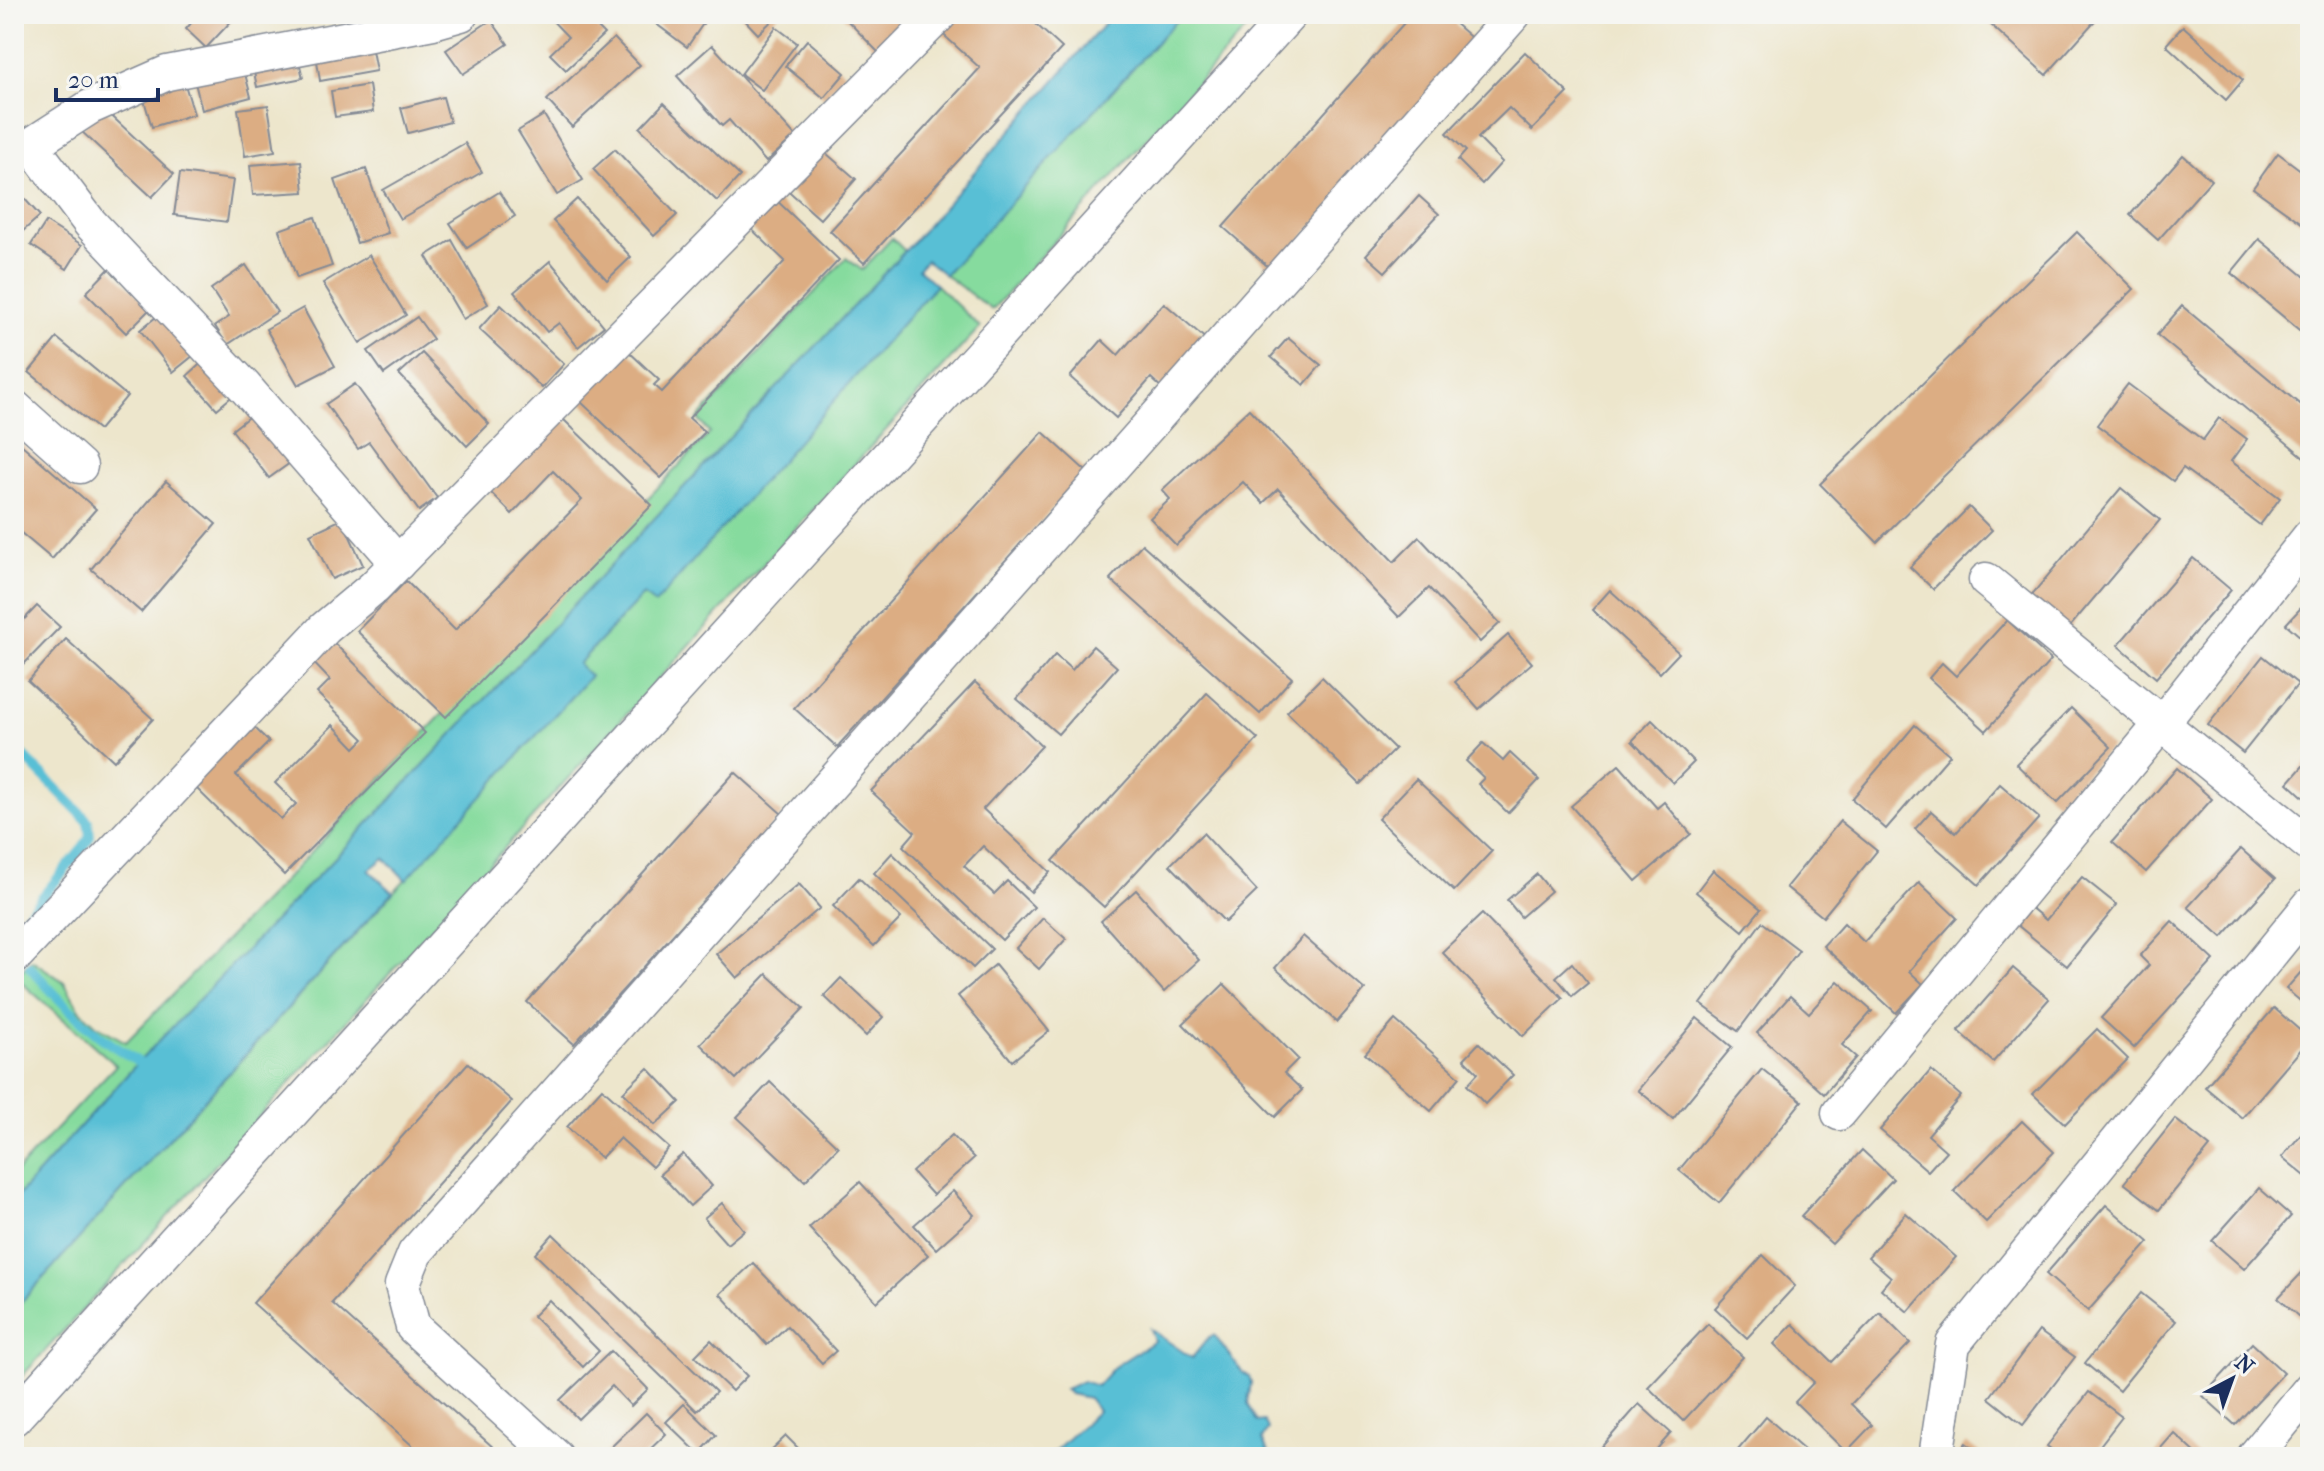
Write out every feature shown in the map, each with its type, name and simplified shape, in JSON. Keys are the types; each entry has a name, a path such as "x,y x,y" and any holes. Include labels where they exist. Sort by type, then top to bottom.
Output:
{"street":[{"path":"398,563 244,386 90,223 31,145 90,107 167,73 461,14"},
{"path":"14,957 325,628 374,587 940,14"},
{"path":"14,1418 1290,14"},
{"path":"556,1457 413,1327 402,1285 415,1253 1514,14"},
{"path":"14,407 80,466"},
{"path":"1839,1113 2162,723 2310,536"},
{"path":"1986,580 2310,845"},
{"path":"1936,1457 1953,1344 2310,905"},
{"path":"2254,1457 2310,1389"}],"green space":[{"path":"1182,14 1260,14 992,310 945,275"},
{"path":"892,238 905,251 403,787 134,1067 14,1200 14,1174 116,1065 15,977 32,960 64,982 80,1010 96,1025 126,1042 710,433 698,419 846,258 862,270"},
{"path":"936,285 980,327 14,1385 14,1310 590,676 578,664 643,595 655,603"}],"water":[{"path":"1113,14 1182,14 945,275 926,260 918,269 936,285 655,604 643,595 578,664 590,676 406,880 384,858 369,870 393,892 14,1310 14,1200 134,1067 403,787 905,251"},
{"path":"1150,1329 1192,1358 1214,1335 1243,1373 1249,1376 1248,1403 1257,1422 1264,1421 1268,1429 1262,1439 1270,1457 1048,1457 1098,1411 1088,1398 1070,1394 1065,1389 1083,1381 1097,1386 1114,1367 1154,1341"}],"building":[{"path":"199,14 238,14 206,48 186,29"},
{"path":"546,14 584,14 604,34 566,70 550,54 568,37"},
{"path":"649,14 702,14 707,18 687,47 647,17"},
{"path":"739,14 779,14 758,34"},
{"path":"841,14 897,14 907,24 878,52"},
{"path":"948,14 1025,14 1062,48 864,263 830,231 980,68 935,27"},
{"path":"1412,14 1444,14 1476,42 1273,271 1223,227"},
{"path":"1979,14 2101,14 2046,75"},
{"path":"491,20 508,44 463,74 446,50"},
{"path":"2183,26 2243,80 2226,100 2166,45"},
{"path":"776,27 797,43 762,90 741,74"},
{"path":"614,38 640,65 572,127 547,100"},
{"path":"807,40 845,73 824,98 785,66"},
{"path":"371,45 376,71 320,81 316,54"},
{"path":"712,45 795,136 766,162 729,120 722,126 677,76"},
{"path":"1525,52 1568,93 1532,130 1509,108 1478,138 1502,162 1482,184 1458,160 1466,151 1447,133"},
{"path":"298,57 303,78 257,87 253,67"},
{"path":"243,66 251,97 202,110 194,79"},
{"path":"183,78 194,114 152,127 141,90"},
{"path":"369,85 373,112 335,117 331,91"},
{"path":"443,97 450,122 408,133 401,108"},
{"path":"664,103 740,176 717,201 640,128"},
{"path":"268,105 275,151 245,156 238,109"},
{"path":"102,107 174,174 152,197 80,130"},
{"path":"544,115 583,180 557,195 518,131"},
{"path":"465,143 482,172 400,219 383,190"},
{"path":"819,147 856,179 820,219 783,186"},
{"path":"615,149 677,215 654,236 593,169"},
{"path":"2278,153 2310,177 2310,229 2253,188"},
{"path":"2183,155 2211,180 2158,240 2130,215"},
{"path":"301,161 304,192 253,195 250,165"},
{"path":"366,169 388,233 357,243 335,180"},
{"path":"180,173 233,180 227,222 174,215"},
{"path":"14,187 40,216 14,239"},
{"path":"499,192 515,216 467,248 450,223"},
{"path":"770,194 839,260 689,418 705,432 661,478 579,400 627,350 659,380 654,385 662,392 785,261 744,222"},
{"path":"1419,196 1439,214 1385,272 1366,255"},
{"path":"577,199 631,257 607,280 553,221"},
{"path":"315,217 332,266 297,278 279,230"},
{"path":"46,222 82,245 67,269 31,245"},
{"path":"2077,232 2134,289 1877,542 1820,484"},
{"path":"2259,239 2310,281 2310,339 2231,273"},
{"path":"452,240 488,304 463,319 426,256"},
{"path":"369,255 406,315 360,343 323,283"},
{"path":"550,261 604,326 578,347 559,323 547,332 514,292"},
{"path":"246,265 277,312 227,345 215,326 229,317 211,289"},
{"path":"110,268 151,308 126,333 86,293"},
{"path":"1164,303 1207,340 1163,389 1151,378 1116,418 1070,377 1102,340 1118,355"},
{"path":"501,305 564,364 542,388 479,329"},
{"path":"2182,306 2310,413 2310,462 2157,335"},
{"path":"303,308 335,366 298,385 266,329"},
{"path":"161,313 194,355 173,372 140,330"},
{"path":"417,317 433,339 384,374 368,351"},
{"path":"57,338 127,396 99,430 29,372"},
{"path":"1288,338 1321,365 1304,385 1271,357"},
{"path":"422,353 489,424 467,446 399,374"},
{"path":"206,359 236,393 217,409 187,376"},
{"path":"355,384 437,498 419,511 369,442 358,449 326,404"},
{"path":"2128,384 2203,440 2219,418 2247,439 2231,461 2280,498 2260,525 2183,468 2173,481 2097,425"},
{"path":"1249,409 1394,562 1419,537 1500,623 1480,642 1429,588 1399,617 1278,489 1263,503 1243,482 1176,545 1150,518 1170,499 1162,490"},
{"path":"256,411 294,460 269,478 232,430"},
{"path":"562,418 652,505 446,717 357,631 406,581 455,630 582,500 553,471 512,514 490,492"},
{"path":"1043,432 1086,471 837,747 794,708"},
{"path":"14,438 96,509 52,559 14,527"},
{"path":"166,481 216,524 141,612 91,569"},
{"path":"2121,488 2160,520 2062,636 2024,604"},
{"path":"1969,507 1992,530 1933,589 1910,567"},
{"path":"342,519 363,565 332,579 310,534"},
{"path":"1142,544 1292,678 1260,714 1110,579"},
{"path":"2193,558 2231,590 2156,678 2118,645"},
{"path":"1610,590 1679,653 1660,673 1592,610"},
{"path":"2310,598 2310,645 2286,624"},
{"path":"37,606 60,627 22,666 14,659 14,630"},
{"path":"2007,620 2051,660 1986,731 1929,678 1942,663 1956,676"},
{"path":"326,635 425,733 284,875 191,783 250,723 269,742 236,775 281,819 296,804 275,783 333,725 355,748 364,739 317,693 330,680 306,655"},
{"path":"1508,635 1532,663 1479,709 1455,682"},
{"path":"66,639 153,719 114,761 28,681"},
{"path":"1093,646 1117,667 1058,734 1017,699 1055,655 1072,670"},
{"path":"2263,656 2298,684 2243,753 2208,725"},
{"path":"1322,677 1395,749 1360,784 1287,712"},
{"path":"975,682 1042,746 983,809 1050,872 1031,892 983,846 964,866 994,894 1007,881 1034,907 1002,940 903,846 915,832 871,791"},
{"path":"1207,693 1258,739 1104,907 1053,861"},
{"path":"2071,708 2111,747 2057,803 2016,764"},
{"path":"1652,720 1694,762 1673,783 1632,741"},
{"path":"1915,725 1950,755 1886,829 1852,799"},
{"path":"1483,743 1503,761 1510,753 1539,780 1508,813 1478,784 1484,778 1466,761"},
{"path":"2310,758 2310,803 2288,783"},
{"path":"1619,765 1657,808 1664,802 1691,834 1636,881 1571,806"},
{"path":"2177,768 2212,799 2146,872 2112,842"},
{"path":"735,772 782,814 574,1044 527,1002"},
{"path":"1416,779 1492,851 1454,891 1378,819"},
{"path":"2000,784 2039,818 1979,885 1915,829 1931,811 1956,833"},
{"path":"1840,821 1877,851 1823,917 1786,887"},
{"path":"1203,833 1257,891 1225,922 1170,865"},
{"path":"2241,849 2275,879 2222,937 2188,907"},
{"path":"892,853 992,949 973,968 874,873"},
{"path":"1713,870 1761,909 1743,931 1696,892"},
{"path":"1537,874 1551,891 1521,917 1507,900"},
{"path":"2082,877 2117,905 2067,966 2016,924 2030,907 2046,920"},
{"path":"859,878 901,918 874,946 833,906"},
{"path":"1919,882 1957,918 1909,971 1923,984 1896,1013 1823,946 1844,923 1864,942"},
{"path":"799,884 820,908 737,978 716,954"},
{"path":"1136,890 1199,960 1164,992 1101,921"},
{"path":"1482,914 1563,998 1523,1036 1442,952"},
{"path":"1043,918 1066,939 1039,969 1016,948"},
{"path":"2172,921 2214,960 2134,1048 2101,1018 2149,965 2140,956"},
{"path":"1762,922 1799,950 1738,1031 1701,1004"},
{"path":"1303,936 1365,990 1337,1022 1275,968"},
{"path":"2310,962 2310,1009 2286,989"},
{"path":"1572,963 1588,983 1572,996 1556,977"},
{"path":"995,965 1049,1031 1012,1061 958,996"},
{"path":"2013,968 2049,999 1993,1062 1958,1031"},
{"path":"767,974 804,1008 736,1079 700,1044"},
{"path":"841,978 883,1017 866,1036 824,996"},
{"path":"1838,981 1872,1011 1842,1045 1856,1057 1824,1094 1757,1033 1790,996 1809,1013"},
{"path":"1224,984 1298,1059 1284,1073 1302,1090 1275,1117 1183,1024"},
{"path":"2274,1008 2310,1039 2242,1118 2205,1087"},
{"path":"1697,1018 1732,1047 1673,1119 1638,1090"},
{"path":"1395,1020 1460,1077 1431,1111 1365,1054"},
{"path":"2097,1029 2128,1059 2065,1124 2033,1094"},
{"path":"1479,1043 1513,1075 1485,1104 1467,1085 1478,1073 1464,1059"},
{"path":"468,1063 512,1101 332,1303 504,1457 425,1457 253,1303"},
{"path":"648,1068 680,1102 655,1125 623,1092"},
{"path":"1762,1069 1802,1101 1719,1203 1679,1170"},
{"path":"1931,1070 1961,1096 1928,1135 1946,1151 1928,1171 1880,1130"},
{"path":"770,1082 838,1147 805,1181 737,1117"},
{"path":"602,1088 669,1148 652,1167 620,1138 601,1158 567,1127"},
{"path":"2175,1119 2210,1147 2159,1210 2124,1183"},
{"path":"2022,1121 2054,1152 1986,1222 1954,1191"},
{"path":"2310,1124 2310,1180 2282,1157"},
{"path":"952,1135 974,1158 933,1195 912,1172"},
{"path":"1862,1150 1893,1179 1832,1244 1801,1216"},
{"path":"683,1154 712,1186 690,1206 660,1174"},
{"path":"860,1182 928,1255 877,1302 809,1228"},
{"path":"2259,1188 2291,1216 2244,1269 2212,1241"},
{"path":"953,1191 974,1215 936,1249 914,1225"},
{"path":"722,1203 744,1230 727,1244 704,1218"},
{"path":"2106,1205 2149,1242 2088,1311 2046,1274"},
{"path":"1906,1213 1956,1257 1908,1312 1881,1289 1891,1277 1868,1257"},
{"path":"553,1234 716,1392 697,1411 535,1254"},
{"path":"1763,1255 1795,1286 1747,1338 1715,1308"},
{"path":"753,1263 836,1351 822,1363 787,1326 767,1345 720,1294"},
{"path":"2310,1264 2310,1327 2278,1298"},
{"path":"2141,1293 2176,1321 2119,1391 2085,1363"},
{"path":"549,1300 599,1351 583,1367 533,1316"},
{"path":"1880,1313 1910,1343 1851,1404 1872,1425 1846,1452 1795,1402 1814,1382 1774,1344 1793,1324 1832,1362"},
{"path":"1708,1324 1743,1357 1683,1421 1648,1387"},
{"path":"2039,1331 2075,1357 2023,1425 1989,1398"},
{"path":"711,1340 747,1376 732,1391 695,1356"},
{"path":"2252,1343 2284,1373 2235,1425 2203,1396"},
{"path":"611,1351 648,1389 631,1406 612,1386 578,1419 560,1400"},
{"path":"2089,1392 2122,1417 2091,1457 2061,1457 2047,1446"},
{"path":"684,1404 716,1435 699,1454 666,1422"},
{"path":"1639,1404 1671,1433 1650,1457 1604,1457 1598,1451"},
{"path":"646,1413 666,1434 642,1457 610,1457 605,1453"},
{"path":"1766,1417 1812,1457 1732,1457"},
{"path":"2174,1433 2200,1457 2153,1457"},
{"path":"786,1436 807,1457 764,1457"},
{"path":"1966,1443 1985,1457 1955,1457"}],"waterway":[{"path":"14,746 88,821 90,836 14,931"},
{"path":"30,967 88,1026 148,1070"}]}
